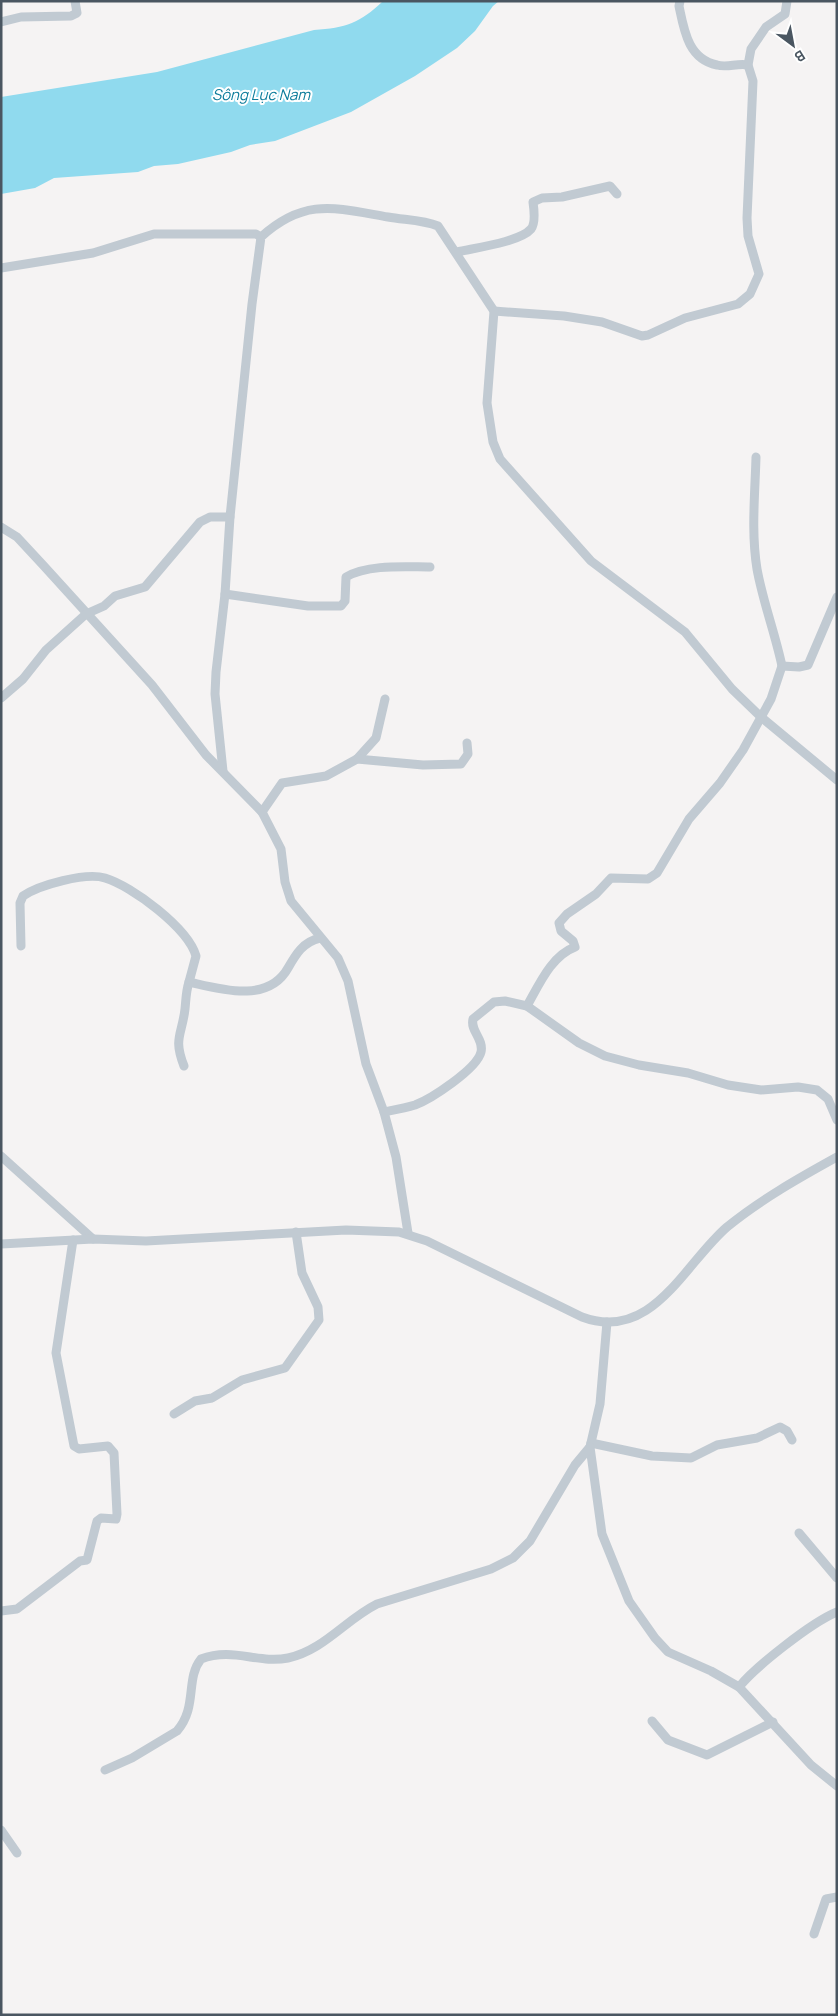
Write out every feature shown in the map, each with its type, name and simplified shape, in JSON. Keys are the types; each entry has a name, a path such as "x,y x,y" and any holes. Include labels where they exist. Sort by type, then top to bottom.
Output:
{"street":[{"path":"1,22 21,17 71,16 77,13 75,1"},
{"path":"680,1 679,6 687,42 697,54 717,66 748,65"},
{"path":"494,311 593,320 634,334 648,335 685,318 724,308 745,299 756,285 759,274 748,236 747,218 753,81 748,65 751,49 766,27 785,14 787,1"},
{"path":"457,252 501,242 528,231 533,223 534,202 542,198 562,197 610,186 617,194"},
{"path":"261,236 300,211 317,208 347,210 438,226 457,252 494,311 487,403 493,442 500,459 590,561 685,632 726,682 761,717 837,780"},
{"path":"1,268 93,253 154,234 256,234 261,236"},
{"path":"223,770 215,685 225,594 230,517 261,236"},
{"path":"526,1006 552,964 561,955 575,947 573,941 561,932 559,923 567,914 596,894 611,878 648,879 657,873 688,819 720,783 743,750 771,699 782,666 776,637 764,604 757,568 754,543 756,457"},
{"path":"1,698 23,679 46,650 86,614 104,606 115,596 145,587 205,519 230,517"},
{"path":"1,527 16,537 152,685 206,755 223,770 240,792 262,812 281,849 285,882 291,901 338,958 348,981 366,1064 384,1112 402,1188 408,1233"},
{"path":"225,594 308,606 341,606 345,601 346,577 352,573 376,569 430,568"},
{"path":"782,666 799,668 808,665 837,597"},
{"path":"262,812 282,783 326,776 357,759 376,738 385,699"},
{"path":"357,759 424,765 461,764 468,754 467,743"},
{"path":"21,946 20,903 23,896 52,884 74,879 105,878 150,904 184,936 196,956 188,982 183,1021 178,1039 179,1054 184,1066"},
{"path":"188,982 248,992 260,990 281,977 298,951 309,942 320,938"},
{"path":"384,1112 416,1105 440,1092 466,1072 481,1053 482,1045 473,1027 473,1019 487,1006 505,1001 526,1006 579,1043 605,1056 639,1065 688,1073 728,1086 761,1090 798,1087 820,1091 828,1099 837,1120"},
{"path":"1,1156 93,1239"},
{"path":"1,1244 93,1239 146,1241 346,1230 408,1233 582,1318 596,1322 607,1322 627,1319 652,1307 675,1287 707,1248 729,1226 759,1204 837,1157"},
{"path":"174,1414 195,1402 212,1398 242,1380 286,1368 312,1331 319,1320 319,1311 302,1273 296,1232"},
{"path":"1,1611 17,1609 80,1561 87,1560 97,1521 101,1518 116,1519 114,1453 108,1446 79,1449 74,1446 57,1359 73,1240"},
{"path":"607,1322 600,1404 591,1445 602,1534 630,1600 655,1638 668,1652 711,1671 738,1688 773,1722 810,1765 837,1786"},
{"path":"591,1445 652,1456 680,1458 696,1457 717,1445 757,1438 780,1427 787,1431 792,1440"},
{"path":"106,1770 132,1758 177,1731 189,1712 196,1668 201,1659 236,1654 276,1660 289,1658 330,1639 363,1612 377,1604 491,1569 513,1558 530,1541 574,1465 591,1445"},
{"path":"799,1533 837,1578"},
{"path":"738,1688 749,1676 801,1634 837,1612"},
{"path":"652,1721 668,1740 707,1755 773,1722"},
{"path":"1,1830 17,1853"},
{"path":"814,1934 826,1899 837,1897"}],"water":[{"name":"Sông Lục Nam","path":"383,1 499,1 493,6 475,31 457,48 415,76 351,112 275,141 250,145 231,152 178,164 154,166 138,172 54,178 35,188 1,194 1,97 157,72 314,30 344,26 367,15"}]}
